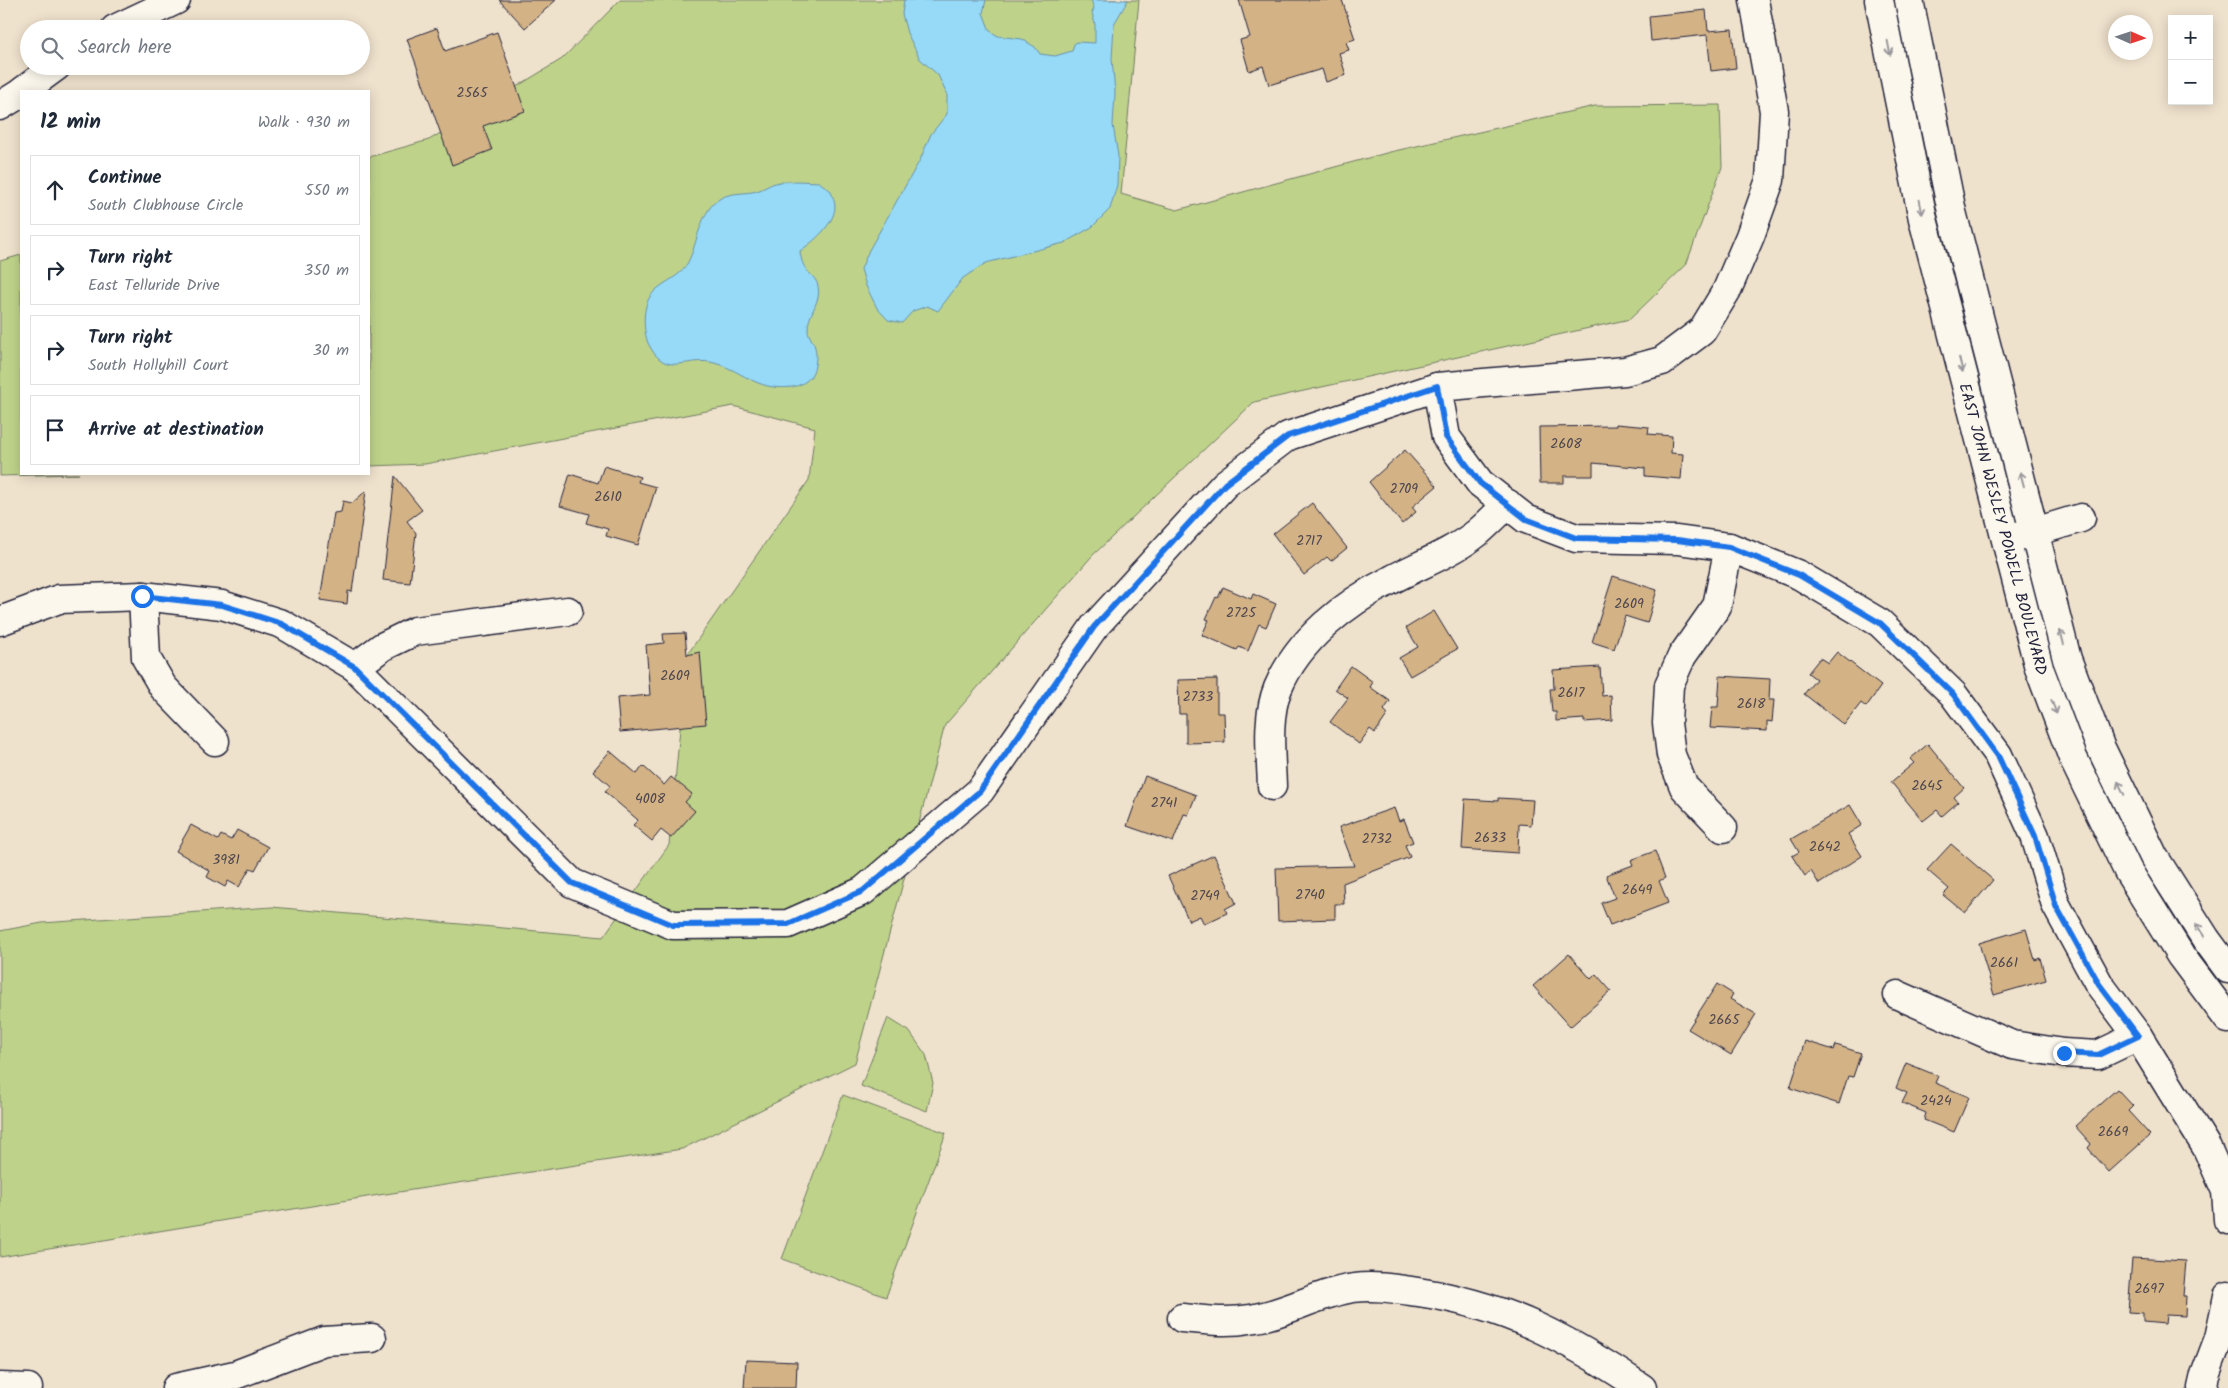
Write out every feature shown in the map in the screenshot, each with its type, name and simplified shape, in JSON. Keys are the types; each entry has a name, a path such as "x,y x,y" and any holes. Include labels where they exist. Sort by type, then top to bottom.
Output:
{"street":[{"path":"134,20 176,0"},
{"path":"0,622 59,600 142,596 222,605 282,624 355,667 572,883 673,925 788,924 863,891 980,791 1094,627 1225,484 1288,436 1437,386 1626,371 1662,361 1702,331 1727,290 1750,236 1770,180 1774,111 1754,0"},
{"name":"EAST JOHN WESLEY POWELL BOULEVARD","path":"1879,0 1923,219 2039,668 2073,758 2128,871 2181,956 2228,1019"},
{"name":"EAST JOHN WESLEY POWELL BOULEVARD","path":"1909,0 1952,212 2067,659 2100,746 2154,857 2206,939 2228,969"},
{"path":"25,90 45,75"},
{"path":"0,106 20,93"},
{"path":"1437,386 1446,437 1480,483 1526,519 1576,538 1677,540 1729,547 1799,575 1880,623 1953,694 1998,756 2035,836 2056,906 2099,984 2138,1036 2207,1148 2226,1191 2228,1220"},
{"path":"1272,786 1270,727 1277,689 1300,650 1338,612 1388,582 1440,556 1477,533 1508,504"},
{"path":"2007,540 2081,518"},
{"path":"1723,828 1684,787 1670,755 1667,724 1669,685 1682,656 1717,606 1729,547"},
{"path":"142,596 146,658 163,688 215,740"},
{"path":"355,667 382,647 415,631 568,611"},
{"path":"1898,995 2012,1045 2064,1053 2098,1055 2138,1036"},
{"path":"1182,1318 1223,1322 1250,1319 1319,1296 1355,1288 1390,1288 1425,1293 1484,1306 1544,1329 1642,1388"},
{"path":"2202,1388 2219,1338 2228,1296"},
{"path":"176,1388 235,1375 324,1341 372,1338"},
{"path":"0,1387 28,1388"}],"green space":[{"path":"620,0 1139,0 1121,194 1177,210 1390,152 1595,106 1720,105 1722,167 1686,265 1630,319 1254,402 1092,556 945,725 855,1063 682,1149 379,1195 0,1257 0,931 42,923 272,907 603,937 669,845 687,655 809,480 815,428 733,406 425,464 370,466 370,157 429,140 562,59"},
{"path":"20,255 20,475 40,475 0,476 0,261"},
{"path":"888,1018 909,1031 926,1055 933,1083 927,1111 861,1086"},
{"path":"843,1095 946,1133 886,1297 782,1259"}],"water":[{"path":"904,0 986,0 983,13 990,31 998,36 1022,39 1035,47 1040,54 1055,56 1072,51 1074,44 1077,42 1095,43 1095,24 1092,13 1094,8 1091,0 1128,0 1114,24 1112,59 1115,93 1113,125 1118,156 1117,185 1110,209 1092,227 1064,243 986,263 963,278 938,311 927,306 913,311 902,323 888,320 877,308 866,286 861,269 869,250 920,160 931,134 947,114 947,95 938,75 920,59 907,33 902,14"},
{"path":"777,182 819,182 831,191 835,205 834,214 827,226 817,238 800,251 803,264 814,278 819,292 808,324 808,332 816,354 815,366 811,376 797,386 779,388 758,383 731,369 710,362 701,361 676,364 661,360 654,354 648,343 644,320 646,306 654,292 683,270 687,264 703,219 708,211 725,196 757,191"}],"building":[{"path":"499,0 556,0 525,28"},
{"path":"1239,0 1342,0 1355,39 1346,42 1349,50 1339,53 1346,75 1326,82 1322,69 1269,85 1263,66 1249,71 1240,40 1250,37"},
{"path":"1706,10 1708,31 1732,29 1736,68 1711,71 1707,35 1651,41 1649,16"},
{"path":"437,28 445,51 497,32 525,111 483,126 492,150 452,165 407,39"},
{"path":"1616,424 1649,427 1648,434 1672,436 1671,453 1683,454 1681,479 1645,476 1645,468 1593,463 1593,476 1564,476 1564,483 1540,483 1539,427 1616,426"},
{"path":"1405,450 1437,486 1412,507 1416,512 1402,524 1369,482"},
{"path":"604,466 640,477 638,482 656,487 638,545 606,536 608,529 586,523 589,514 560,506 570,474 598,483"},
{"path":"395,476 422,510 407,521 416,533 410,583 383,580"},
{"path":"366,491 352,592 348,591 347,604 320,600 334,513 341,512 343,501 352,503"},
{"path":"1312,503 1347,548 1331,561 1327,557 1304,575 1273,534"},
{"path":"1613,576 1657,590 1647,623 1625,616 1614,649 1592,642"},
{"path":"1223,587 1251,599 1253,594 1276,604 1266,627 1259,624 1248,651 1239,647 1237,650 1202,635 1209,620 1206,619"},
{"path":"1434,611 1457,649 1410,676 1399,658 1418,647 1406,628"},
{"path":"685,633 687,655 700,652 706,724 620,732 617,698 650,695 646,645 664,643 663,634"},
{"path":"1837,652 1881,686 1866,707 1861,703 1844,725 1804,694 1816,679 1808,673 1820,658 1828,663"},
{"path":"1351,666 1373,682 1370,687 1390,701 1384,710 1388,714 1375,733 1370,729 1359,744 1330,722 1348,698 1335,689"},
{"path":"1600,667 1602,696 1611,695 1612,720 1556,721 1556,712 1552,712 1550,689 1554,689 1553,670"},
{"path":"1720,676 1770,679 1769,700 1774,700 1772,722 1767,721 1767,731 1710,728 1712,707 1718,707"},
{"path":"1217,679 1217,713 1224,713 1225,742 1186,743 1186,714 1179,714 1178,680"},
{"path":"1928,744 1964,788 1954,797 1958,802 1942,816 1937,810 1923,821 1891,782 1914,763 1910,759"},
{"path":"610,751 637,774 643,766 664,785 671,777 692,794 685,802 695,811 671,838 661,830 652,841 633,825 638,820 605,792 610,786 593,771"},
{"path":"1145,776 1196,795 1188,815 1184,814 1173,842 1127,826"},
{"path":"1498,798 1533,800 1531,825 1519,824 1518,853 1462,849 1465,799 1498,801"},
{"path":"1850,805 1862,825 1848,834 1862,856 1819,884 1811,871 1805,876 1792,856 1799,852 1791,839"},
{"path":"1394,808 1399,821 1404,819 1413,842 1405,845 1410,857 1343,883 1344,904 1335,904 1335,919 1278,921 1276,868 1354,866 1339,827"},
{"path":"191,825 218,840 221,835 231,840 237,830 268,847 255,870 250,868 239,887 228,881 225,887 207,877 210,871 176,851"},
{"path":"1951,844 1993,880 1965,913 1943,895 1949,889 1927,870"},
{"path":"1655,851 1665,878 1659,881 1668,903 1610,925 1601,903 1615,898 1606,875 1633,865 1631,860"},
{"path":"1214,855 1236,903 1225,909 1227,913 1204,924 1200,916 1189,921 1168,876"},
{"path":"2026,929 2035,960 2040,958 2046,980 1994,995 1979,943"},
{"path":"1569,954 1591,979 1596,974 1611,991 1570,1027 1533,986"},
{"path":"1717,984 1733,994 1730,999 1756,1014 1731,1055 1688,1029"},
{"path":"1805,1041 1834,1050 1836,1045 1861,1053 1853,1077 1848,1076 1839,1104 1790,1088"},
{"path":"1906,1063 1938,1076 1935,1083 1969,1097 1954,1132 1924,1120 1926,1113 1902,1103 1907,1093 1896,1088"},
{"path":"2117,1089 2133,1106 2128,1111 2150,1135 2109,1172 2088,1148 2091,1144 2075,1126"},
{"path":"2132,1258 2186,1261 2183,1296 2186,1296 2185,1316 2166,1315 2165,1324 2143,1322 2143,1313 2128,1312"},
{"path":"746,1360 797,1362 796,1388 744,1388"}],"route":[{"path":"142,596 222,605 282,624 355,667 572,883 673,925 788,924 863,891 980,791 1094,627 1225,484 1288,436 1437,386 1446,437 1480,483 1526,519 1576,538 1677,540 1729,547 1799,575 1880,623 1953,694 1998,756 2035,836 2056,906 2099,984 2138,1036 2098,1055 2064,1053"}]}
